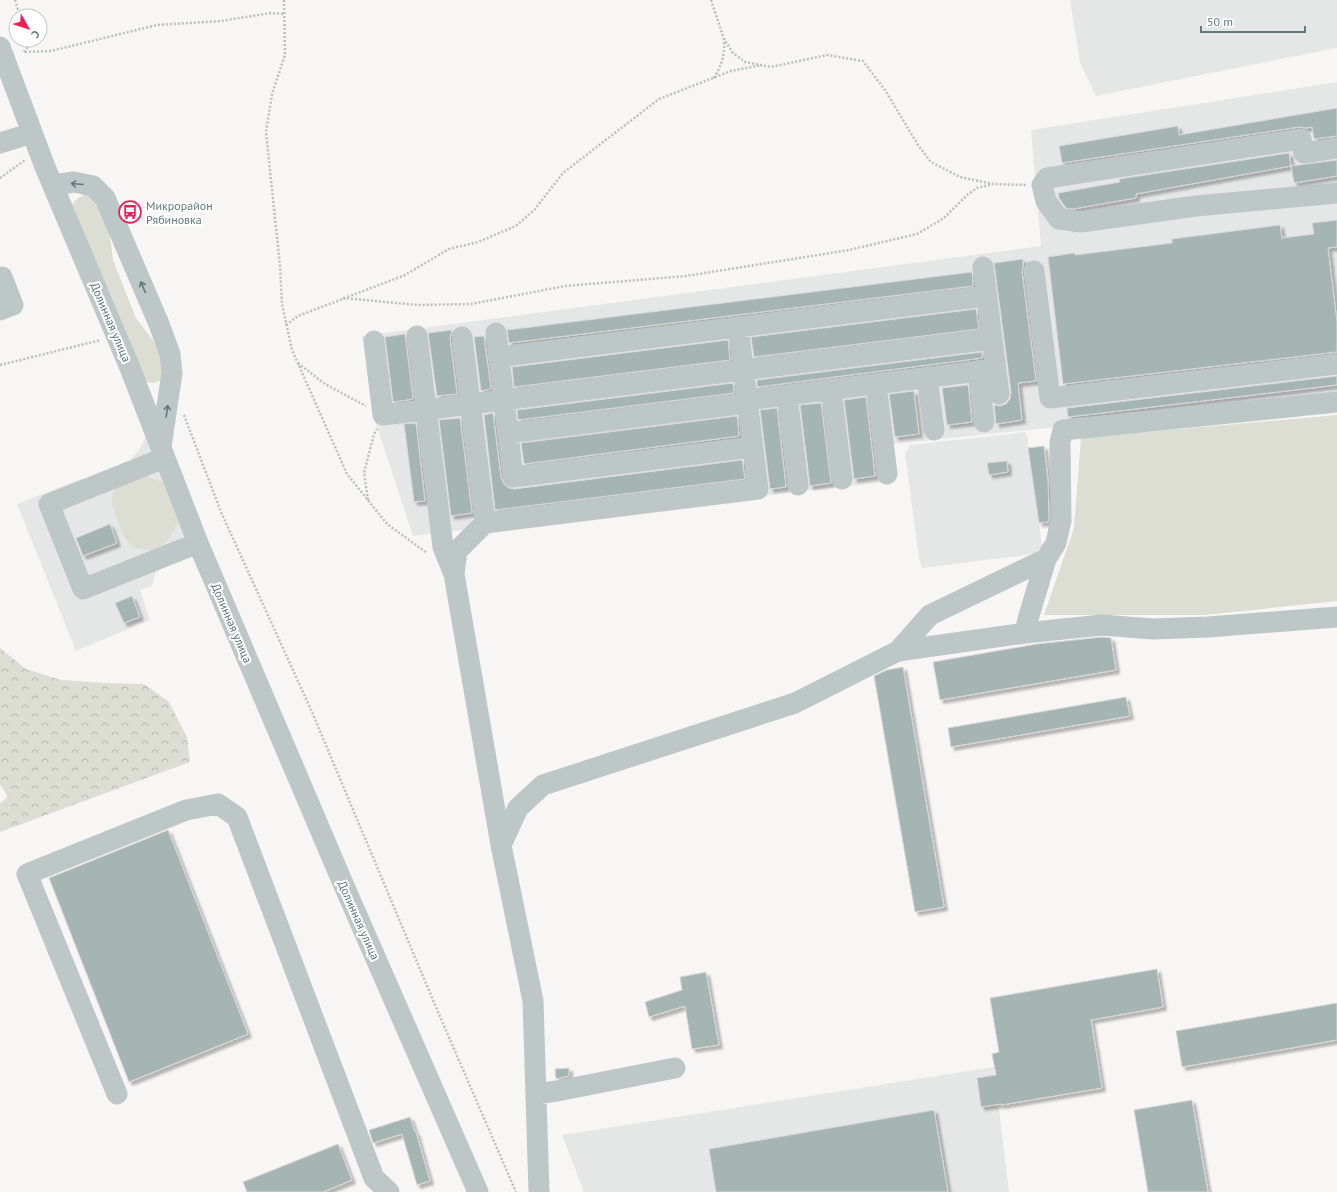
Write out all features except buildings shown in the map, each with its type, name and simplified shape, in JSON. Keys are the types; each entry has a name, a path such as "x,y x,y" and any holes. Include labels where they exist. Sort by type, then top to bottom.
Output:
{"street":[{"name":"Долинная улица","path":"0,47 53,186 117,336 198,543 345,888 478,1192"},
{"path":"0,143 32,133"},
{"path":"1337,148 1304,153 1301,139 1047,178 1042,186 1046,201 1059,220 1081,222 1196,206 1337,193"},
{"path":"53,186 74,182 93,186 105,198 159,324 170,354 172,373 163,454 49,504 83,589 198,543"},
{"path":"983,267 992,339 987,370 984,422"},
{"path":"1034,271 1050,398 1337,364"},
{"path":"0,310 13,305 1,275"},
{"path":"498,357 986,296"},
{"path":"539,1192 532,1001 501,845 454,574 456,551 485,523 758,489 738,327"},
{"path":"496,333 513,477 752,447"},
{"path":"417,336 426,410 436,552 454,574"},
{"path":"462,337 485,523"},
{"path":"374,341 383,415 992,339"},
{"path":"508,433 831,389 987,370"},
{"path":"987,370 998,394"},
{"path":"927,377 934,430"},
{"path":"876,384 887,474"},
{"path":"831,389 842,479"},
{"path":"787,395 798,485"},
{"path":"1025,633 1046,558 1056,543 1061,520 1060,442 1064,430 1337,402"},
{"path":"898,651 930,614 1046,558"},
{"path":"501,845 518,808 543,785 795,702 898,651 1025,633 1102,625 1153,629 1208,627 1337,616"},
{"path":"117,1094 27,874 186,810 218,804 237,817 374,1178 389,1192"},
{"path":"536,1094 675,1068"}],"path":[{"path":"284,0 285,55 272,94 266,132 280,266 282,304 292,350 347,474 387,524 436,552"},
{"path":"711,0 724,38 733,53 745,62 771,67 827,55 863,62 885,90 918,145 931,162 960,178 993,184 1042,186"},
{"path":"24,52 51,51 157,25 221,21 271,13 284,14"},
{"path":"714,78 720,68 725,51 724,38"},
{"path":"286,325 298,316 405,275 449,249 478,242 516,226 535,209 563,173 659,99 731,71 762,65"},
{"path":"0,178 28,158"},
{"path":"343,298 418,305 471,304 565,286 686,276 849,250 917,234 944,218 967,195 977,188 993,184"},
{"path":"0,365 117,336"},
{"path":"297,363 325,384 352,400 383,415 374,434 364,473 369,501 381,517"},
{"path":"182,411 221,512 312,712 438,1012 516,1192"}],"shaded area":[{"path":"1070,0 1337,0 1337,48 1096,96 1080,63"},
{"path":"1337,82 1337,398 894,444 892,481 413,536 374,418 362,336 1041,246 1031,130"},
{"path":"1026,432 1029,448 1044,446 1054,521 1039,523 1042,547 1034,554 922,568 919,559 905,453 910,445"},
{"path":"146,435 194,558 187,556 159,564 152,586 140,590 150,620 76,651 17,504 129,462 141,447"},
{"path":"994,1067 1009,1192 584,1192 562,1135"}],"green space":[{"path":"85,194 95,199 109,230 113,260 136,318 160,350 165,376 157,382 147,382 142,374 72,204"},
{"path":"1337,415 1337,601 1205,615 1044,615 1074,528 1081,438"},
{"path":"142,475 163,482 178,521 169,539 165,543 160,547 148,550 136,548 127,541 112,505 112,498 115,489"},
{"path":"0,648 26,669 61,680 144,684 169,702 187,737 190,762 0,832 0,803 8,797 0,784"}],"place":[{"name":"Микрорайон Рябиновка","path":"130,212"}]}
